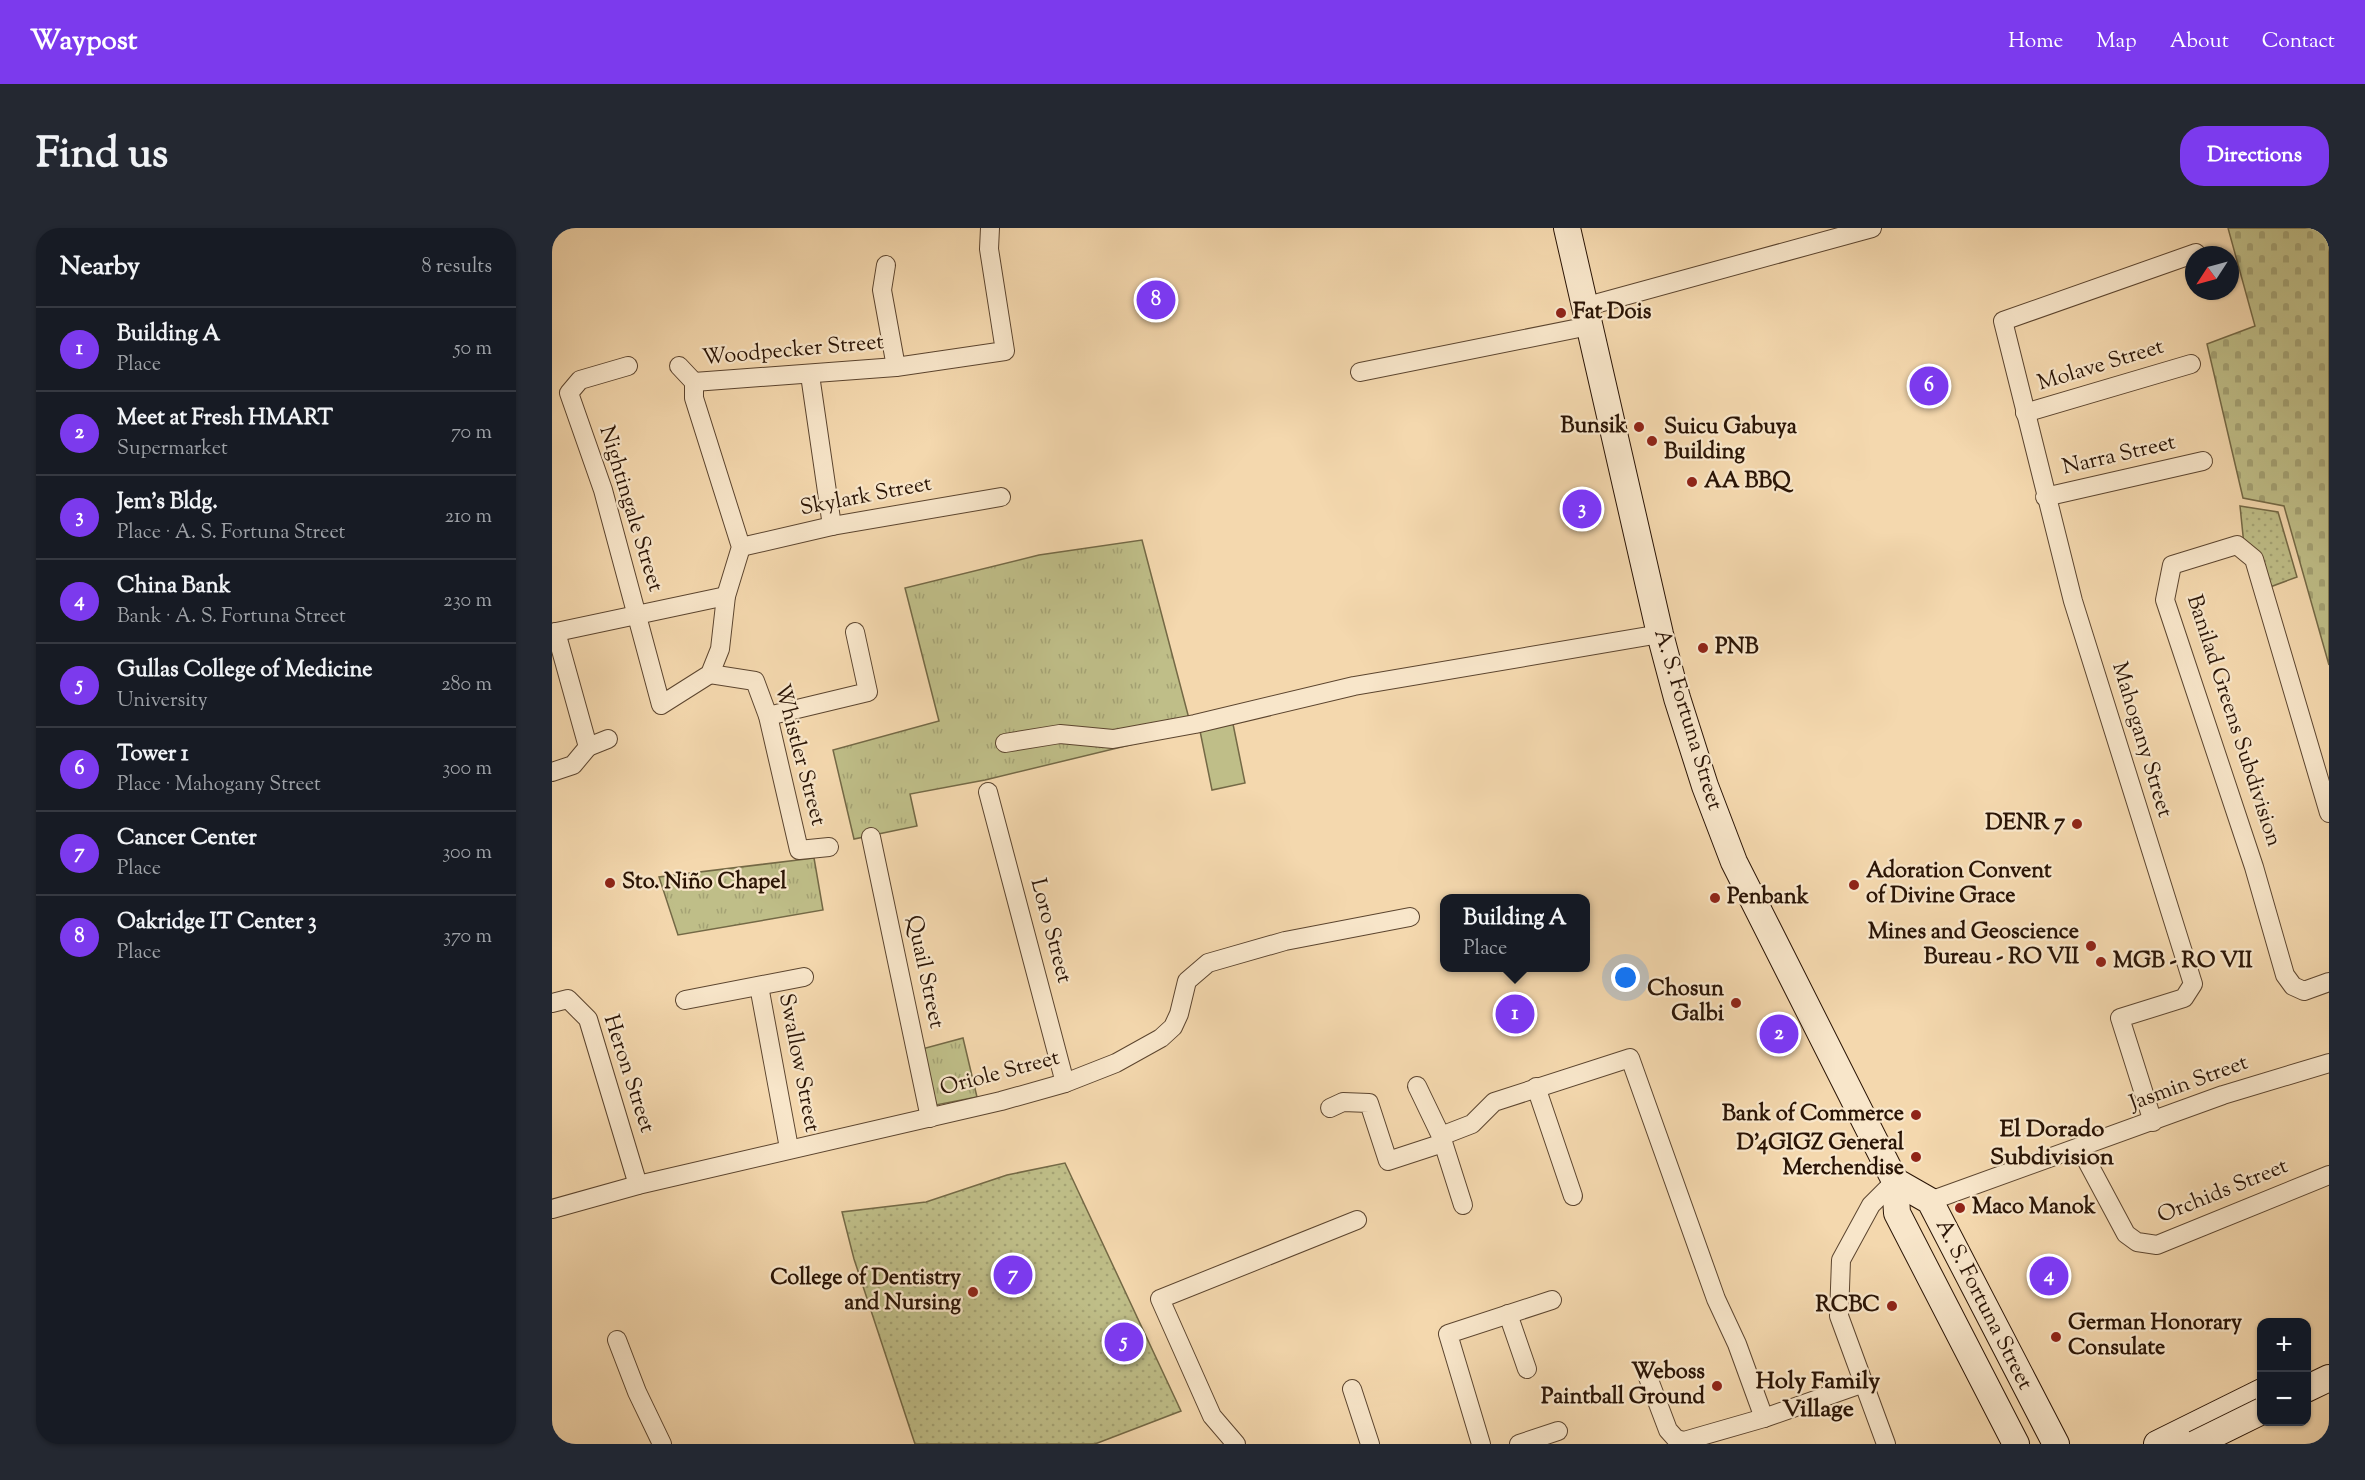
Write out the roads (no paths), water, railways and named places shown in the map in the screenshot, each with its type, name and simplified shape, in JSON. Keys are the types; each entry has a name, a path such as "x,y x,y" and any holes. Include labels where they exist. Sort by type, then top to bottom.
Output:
{"main road":[{"name":"A. S. Fortuna Street","path":"1567,228 1660,634 1677,698 1705,786 1734,862 1894,1181 1897,1213 2016,1444"},
{"name":"A. S. Fortuna Street","path":"1894,1181 1930,1201 2056,1444"},
{"path":"2311,1368 2329,1359"},
{"path":"2311,1387 2329,1377"},
{"path":"2311,1400 2329,1391"},
{"path":"2157,1444 2257,1411"},
{"path":"2195,1444 2257,1411"},
{"path":"2223,1444 2257,1412"},
{"path":"2043,1420 2073,1444"}],"street":[{"name":"Woodpecker Street","path":"741,547 694,398 694,382 718,378 810,375 896,367 1005,351 989,249 990,228"},
{"path":"1360,372 1586,316 1872,228"},
{"name":"Mahogany Street","path":"2153,1122 2120,1018 2184,998 2193,984 2073,601 2045,497 2004,321 2185,257"},
{"path":"886,265 882,290 896,367"},
{"name":"Molave Street","path":"2025,413 2191,364"},
{"name":"Nightingale Street","path":"628,366 580,380 569,393 603,490 662,705 710,674"},
{"path":"679,366 694,382"},
{"path":"810,375 832,526"},
{"name":"Narra Street","path":"2045,497 2203,461"},
{"name":"Skylark Street","path":"741,547 832,526 1001,497"},
{"name":"Banilad Greens Subdivision","path":"2329,813 2254,559 2237,545 2172,565 2165,600 2254,867 2285,975 2293,986 2304,991 2329,982"},
{"path":"710,674 720,649 726,596 741,547"},
{"path":"588,747 554,632 726,596"},
{"path":"768,716 868,692 855,632"},
{"path":"1005,743 1060,734 1113,740 1195,724 1354,686 1660,634"},
{"name":"Whistler Street","path":"710,674 755,681 768,716 799,850 829,847"},
{"path":"552,772 573,765 588,747 608,739"},
{"name":"Loro Street","path":"988,792 1065,1083"},
{"name":"Quail Street","path":"871,837 930,1118"},
{"name":"Oriole Street","path":"552,1209 638,1185 789,1148 930,1118 1065,1083 1116,1063 1161,1038 1173,1027 1179,1014 1187,981 1208,963 1285,941 1410,917"},
{"path":"684,1000 804,977"},
{"name":"Swallow Street","path":"759,986 789,1148"},
{"name":"Heron Street","path":"552,1004 568,999 588,1019 638,1185"},
{"path":"1330,1108 1343,1102 1369,1103 1388,1161 1472,1124 1494,1102 1630,1058 1716,1299 1737,1344 1764,1418"},
{"name":"Jasmin Street","path":"1930,1201 2223,1095 2329,1063"},
{"path":"1417,1086 1442,1139 1463,1204"},
{"path":"1536,1087 1573,1196"},
{"name":"Orchids Street","path":"2080,1148 2112,1212 2126,1234 2137,1242 2157,1245 2329,1175"},
{"path":"1886,1444 1839,1316 1841,1260 1871,1205 1894,1181"},
{"path":"1236,1444 1212,1416 1160,1299 1357,1220"},
{"path":"1481,1444 1448,1334 1552,1300"},
{"path":"1508,1314 1527,1369"},
{"path":"617,1340 637,1392 663,1444"},
{"path":"1646,1372 1668,1430 1676,1439 1684,1441 1764,1418 1863,1383"},
{"path":"1352,1389 1370,1444"},
{"path":"1519,1444 1558,1431"}],"place":[{"name":"Oakridge IT Center 3","path":"1156,300"},
{"name":"Fat Dois","path":"1561,313"},
{"name":"Tower 1","path":"1929,386"},
{"name":"Bunsik","path":"1639,427"},
{"name":"Suicu Gabuya Building","path":"1652,441"},
{"name":"AA BBQ","path":"1692,482"},
{"name":"Jem's Bldg.","path":"1582,509"},
{"name":"PNB","path":"1703,648"},
{"name":"DENR 7","path":"2077,824"},
{"name":"Sto. Niño Chapel","path":"610,883"},
{"name":"Adoration Convent of Divine Grace","path":"1854,885"},
{"name":"Penbank","path":"1715,898"},
{"name":"Mines and Geoscience Bureau - RO VII","path":"2091,946"},
{"name":"MGB - RO VII","path":"2101,962"},
{"name":"Chosun Galbi","path":"1736,1003"},
{"name":"Building A","path":"1515,1014"},
{"name":"Meet at Fresh HMART","path":"1779,1034"},
{"name":"Bank of Commerce","path":"1916,1115"},
{"name":"D'4GIGZ General Merchendise","path":"1916,1157"},
{"name":"Maco Manok","path":"1960,1208"},
{"name":"Cancer Center","path":"1013,1275"},
{"name":"China Bank","path":"2049,1276"},
{"name":"College of Dentistry and Nursing","path":"973,1292"},
{"name":"RCBC","path":"1892,1306"},
{"name":"German Honorary Consulate","path":"2056,1337"},
{"name":"Gullas College of Medicine","path":"1124,1342"},
{"name":"Weboss Paintball Ground","path":"1717,1386"}],"district":[{"name":"El Dorado Subdivision","path":"2052,1144"},
{"name":"Holy Family Village","path":"1818,1396"}]}
